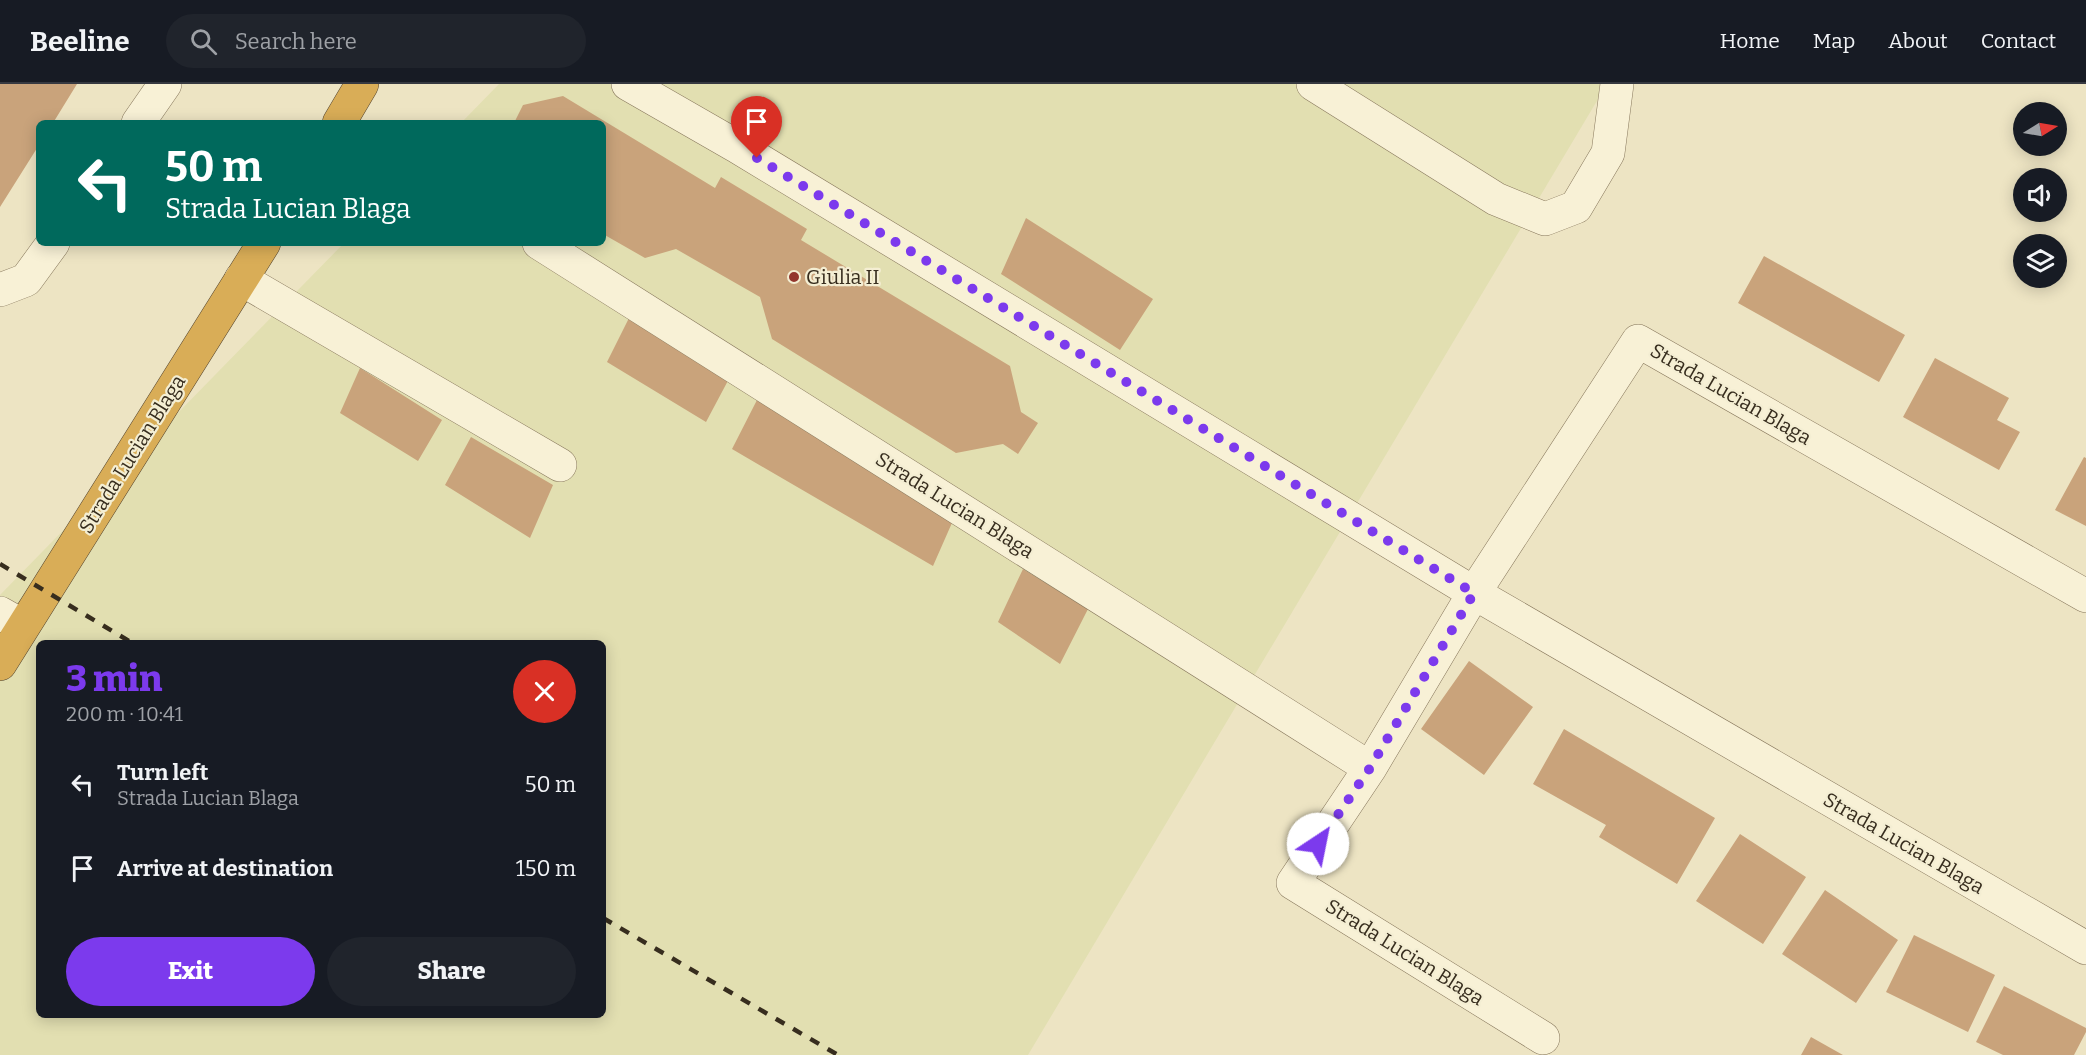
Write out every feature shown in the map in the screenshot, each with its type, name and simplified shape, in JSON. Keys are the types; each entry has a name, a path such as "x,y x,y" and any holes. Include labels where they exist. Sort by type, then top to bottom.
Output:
{"highway":[{"path":"344,120 362,84"},
{"name":"Strada Lucian Blaga","path":"0,664 11,619 46,592 262,246"}],"street":[{"path":"140,120 165,84"},
{"name":"Strada Lucian Blaga","path":"628,84 757,158 1474,593 2086,948"},
{"path":"1313,84 1496,199 1545,219 1576,207 1608,153 1617,84"},
{"path":"0,290 26,280 51,246"},
{"name":"Strada Lucian Blaga","path":"544,246 1370,768"},
{"path":"241,279 560,465"},
{"name":"Strada Lucian Blaga","path":"1543,1038 1293,883 1370,768 1474,593 1638,341 2086,596"}],"shaded area":[{"path":"499,84 1607,84 1028,1055 0,1055 0,595 341,246 606,246 606,120 464,120"}],"building":[{"path":"0,84 77,84 55,120 36,120 36,150 0,207"},
{"name":"Giulia II","path":"563,96 603,120 516,120 523,105"},
{"name":"Giulia II","path":"606,122 715,188 721,177 807,229 801,240 1010,366 1021,412 1038,423 1018,454 1003,444 956,453 772,339 760,297 676,249 645,258 606,236"},
{"path":"1026,218 1153,299 1120,350 1001,274"},
{"path":"1764,256 1905,335 1879,382 1738,303"},
{"path":"633,310 731,375 706,422 607,362"},
{"path":"1935,358 2009,398 1997,420 2020,432 1999,470 1903,417"},
{"path":"360,368 442,420 418,461 340,413"},
{"path":"757,400 955,516 933,566 732,449"},
{"path":"471,437 553,485 530,538 445,485"},
{"path":"2084,457 2086,458 2086,526 2055,510"},
{"path":"1023,569 1088,609 1060,664 998,622"},
{"path":"1469,661 1533,707 1484,775 1421,729"},
{"path":"1564,729 1715,818 1677,884 1599,837 1606,825 1533,784"},
{"path":"1740,834 1806,877 1763,944 1696,901"},
{"path":"1825,890 1898,940 1856,1003 1782,954"},
{"path":"1914,935 1995,975 1968,1032 1886,992"},
{"path":"2004,986 2086,1028 2074,1055 2003,1055 1976,1042"},
{"path":"1811,1037 1843,1055 1801,1055"}],"railway":[{"path":"0,564 127,640"},
{"path":"606,920 838,1055"}],"place":[{"name":"Giulia II","path":"794,277"}],"route":[{"path":"757,158 1474,593 1370,768 1318,844"}]}
